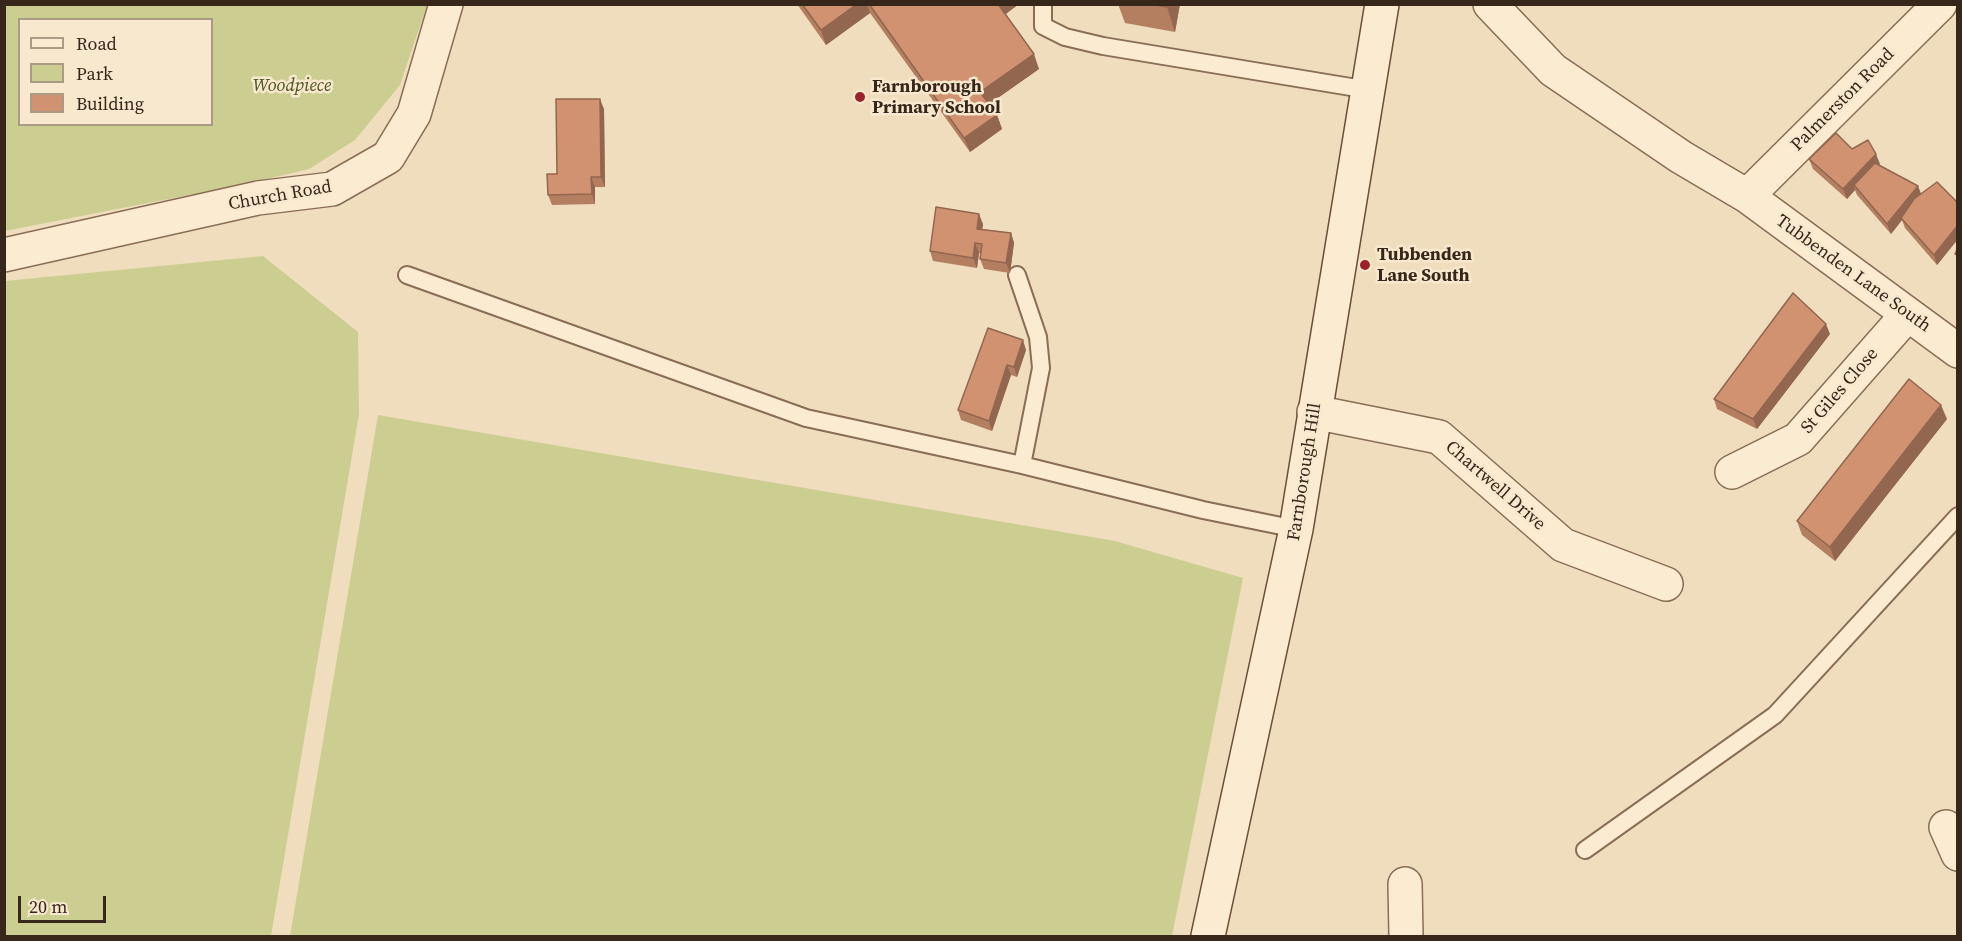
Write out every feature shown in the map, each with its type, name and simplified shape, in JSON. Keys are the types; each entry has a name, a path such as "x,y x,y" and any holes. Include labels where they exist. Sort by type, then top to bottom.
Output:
{"street":[{"name":"Church Road","path":"4,255 258,198 332,189 388,157 414,114 446,4"},
{"name":"Farnborough Hill","path":"1208,936 1296,529 1382,4"},
{"name":"Tubbenden Lane South","path":"1490,4 1553,70 1681,157 1747,196 1958,351"},
{"name":"Palmerston Road","path":"1747,196 1940,4"},
{"name":"St Giles Close","path":"1732,472 1798,439 1907,315"},
{"name":"Chartwell Drive","path":"1314,412 1439,437 1563,545 1666,584"},
{"path":"1405,884 1406,936"}],"lane":[{"path":"1043,4 1043,26 1065,37 1102,46 1369,90"},
{"path":"407,275 806,418 1022,465 1203,510 1296,529"},
{"path":"1017,275 1038,337 1041,368 1022,465"},
{"path":"1585,850 1775,715 1958,516"}],"green space":[{"name":"Woodpiece","path":"4,5 427,5 400,85 355,140 309,169 250,183 5,231"},
{"path":"263,256 358,332 359,414 271,936 5,936 5,281"},
{"path":"378,415 1115,541 1243,578 1172,936 290,936"}],"building":[{"path":"802,4 857,4 821,30"},
{"path":"869,4 998,4 1034,54 980,92 997,115 964,138"},
{"path":"1150,4 1167,4 1167,7"},
{"path":"556,99 600,99 601,177 591,177 592,194 548,195 547,174 557,174"},
{"path":"1836,133 1852,149 1868,140 1876,154 1843,189 1809,159"},
{"path":"1875,163 1918,186 1887,224 1854,185"},
{"path":"1937,182 1958,203 1958,225 1934,255 1901,218 1914,199"},
{"path":"936,207 979,214 977,229 1011,233 1006,263 980,259 982,244 975,243 973,258 930,251"},
{"path":"1793,293 1826,324 1753,419 1714,399"},
{"path":"988,328 1023,340 1014,367 1007,365 989,421 958,410"},
{"path":"1909,379 1941,405 1830,547 1797,521"}],"place":[{"name":"Farnborough Primary School","path":"860,97"},
{"name":"Tubbenden Lane South","path":"1365,265"}]}
